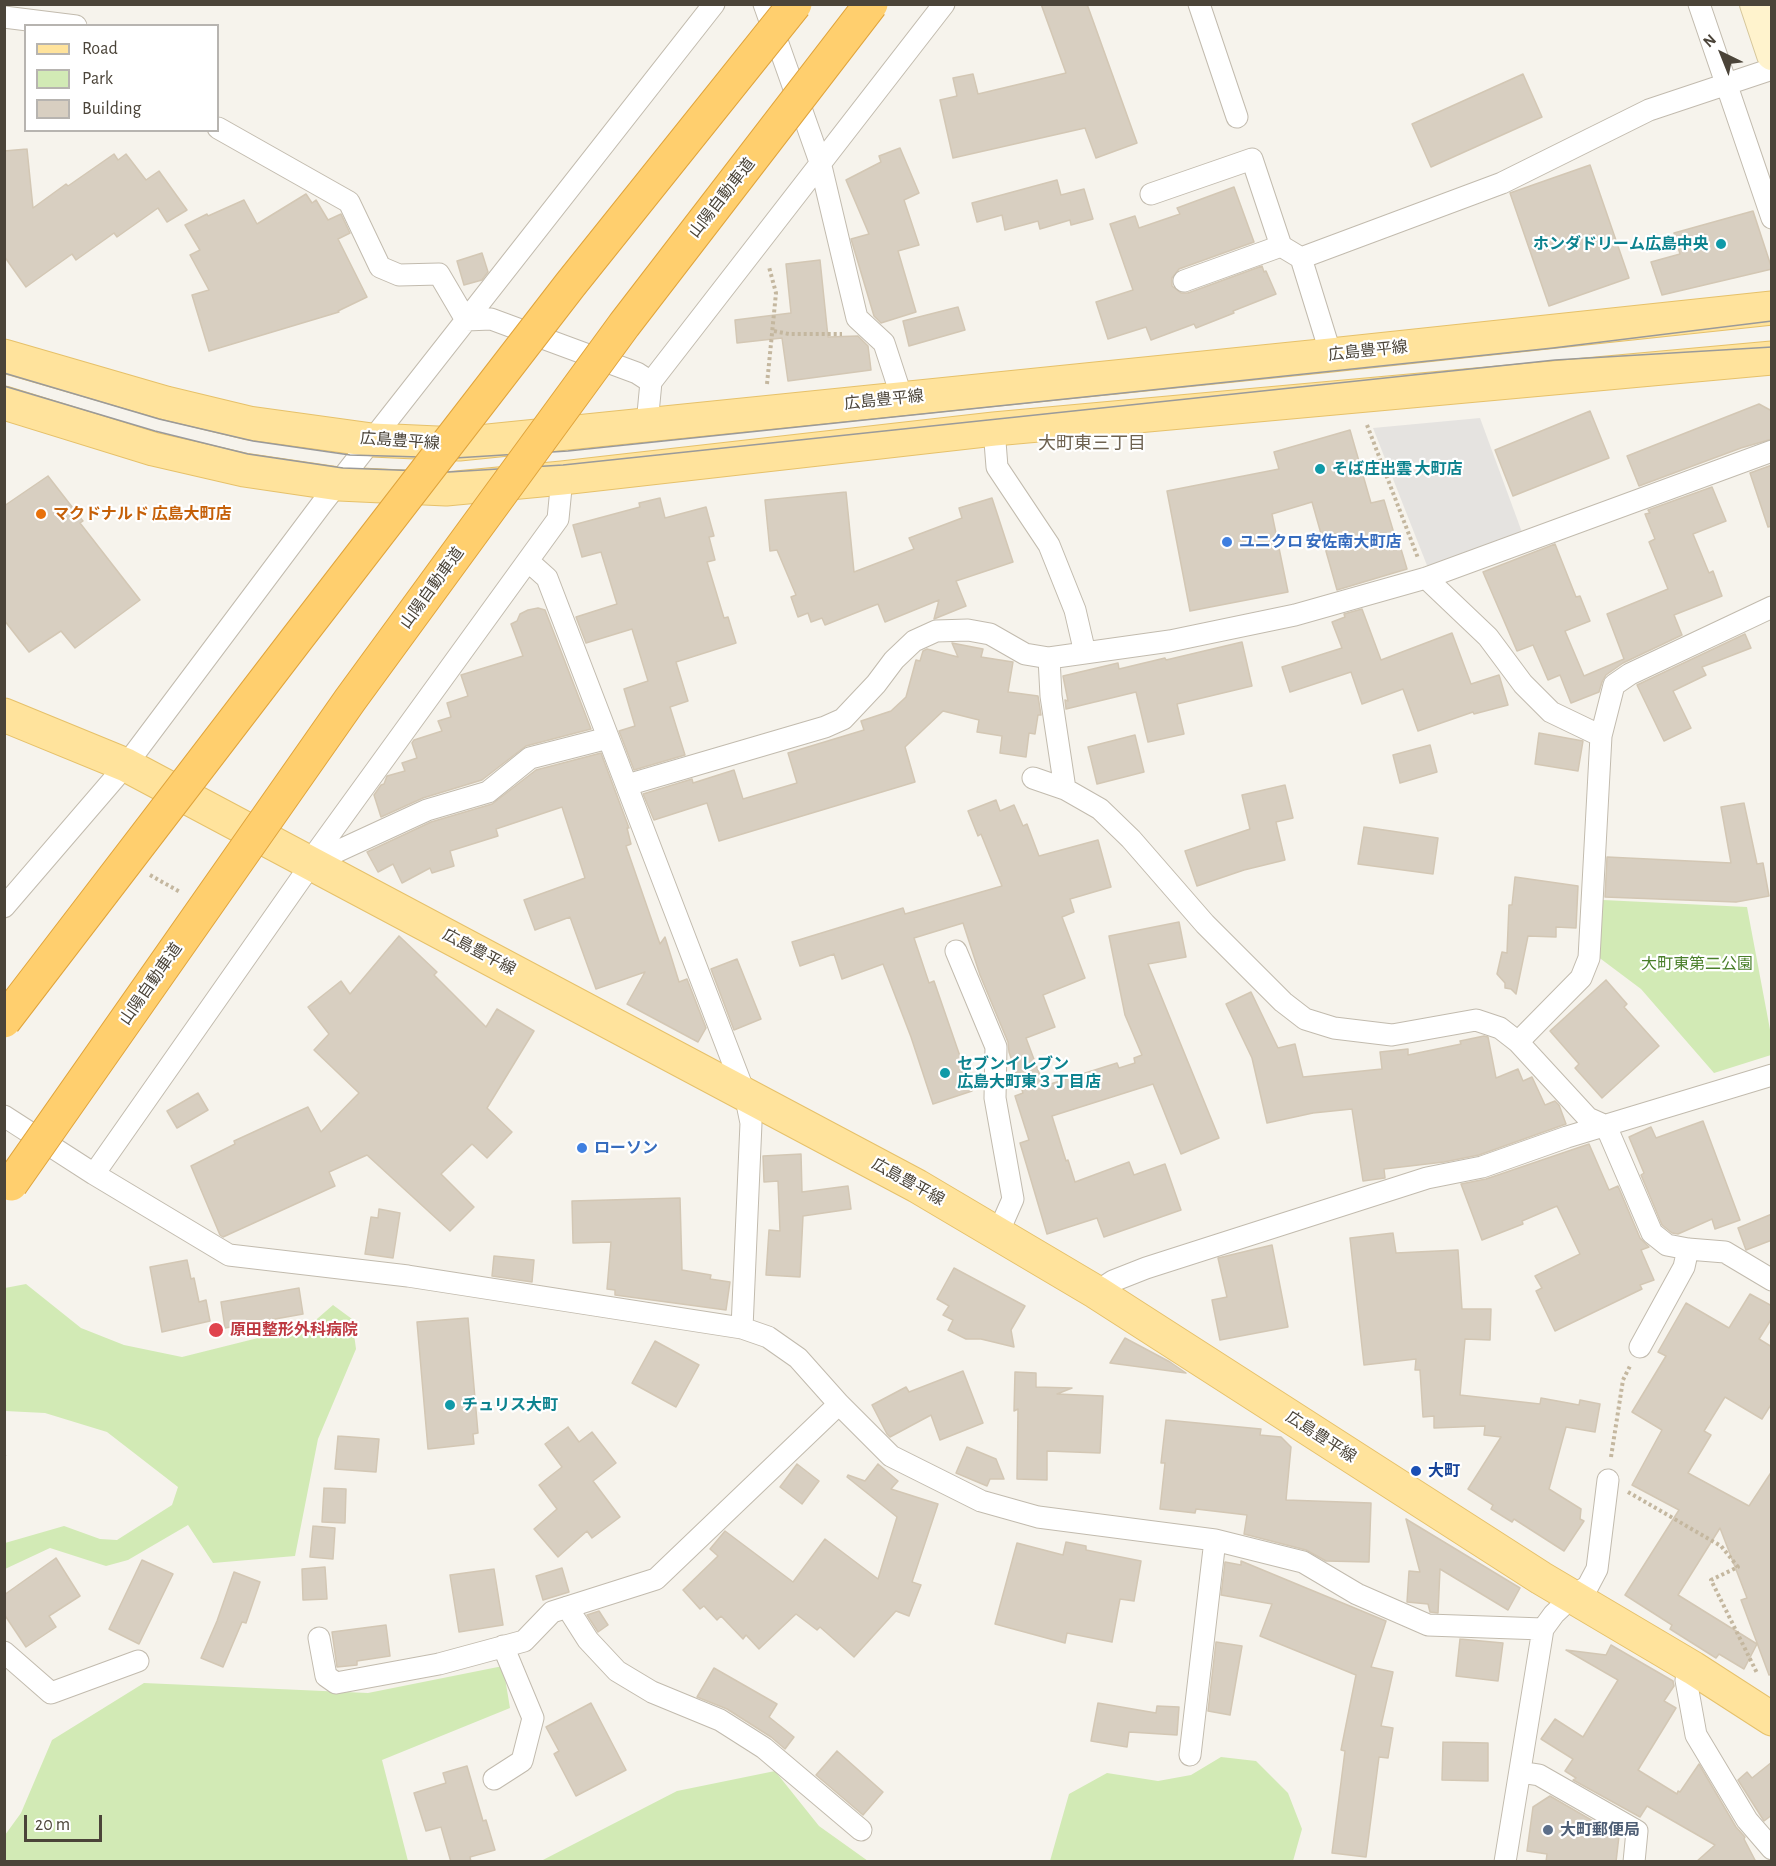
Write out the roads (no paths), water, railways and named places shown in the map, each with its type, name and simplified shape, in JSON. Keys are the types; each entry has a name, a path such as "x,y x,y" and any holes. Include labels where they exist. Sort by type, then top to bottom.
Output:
{"highway":[{"path":"4,1021 555,304 795,4"},
{"name":"山陽自動車道","path":"11,1184 350,700 624,325 871,4"}],"main road":[{"name":"広島豊平線","path":"4,356 166,403 249,423 372,440 459,444 1772,308"},
{"path":"4,403 153,449 244,471 339,484 446,489 993,429 1772,358"},
{"name":"広島豊平線","path":"4,715 126,765 917,1186 1096,1292 1573,1596 1693,1668 1772,1719"}],"street":[{"path":"4,907 126,765 372,440 714,4"},
{"path":"764,4 820,162 857,318 884,343 902,398"},
{"path":"647,424 651,382 944,4"},
{"path":"1199,4 1237,117"},
{"path":"1699,4 1772,218"},
{"path":"1755,4 1772,55"},
{"path":"4,17 60,24"},
{"path":"1301,258 1502,183 1649,110 1772,69"},
{"path":"219,129 349,202 380,267 399,275 439,274 466,320"},
{"path":"1151,194 1252,159 1281,246 1301,258 1331,355"},
{"path":"1184,281 1281,246"},
{"path":"466,320 491,319 637,373 651,382"},
{"path":"993,429 997,467 1049,545 1075,610 1085,653"},
{"path":"627,785 825,727 843,719 894,660 914,641 936,631 968,630 990,634 1025,654 1049,658 1170,641 1295,615 1426,578 1772,450"},
{"path":"94,1174 312,863 316,854 558,519 562,478"},
{"path":"528,561 547,578 745,1094 751,1123 742,1328"},
{"path":"1426,578 1488,637 1523,684 1551,712 1601,736"},
{"path":"1518,1042 1581,978 1589,958 1601,736 1614,685 1630,674 1772,607"},
{"path":"1049,658 1051,696 1065,789"},
{"path":"312,863 427,810 488,792 530,758 608,738"},
{"path":"1033,778 1065,789 1100,809 1131,839 1206,924 1283,1002 1305,1019 1334,1028 1392,1035 1476,1020 1500,1028 1518,1042 1588,1118 1606,1126 1652,1233 1667,1245 1725,1252 1772,1280"},
{"path":"956,951 996,1047 995,1098 1013,1199 998,1233"},
{"path":"1096,1292 1113,1281 1146,1268 1427,1178 1482,1167 1567,1137 1772,1075"},
{"path":"4,1116 94,1174 229,1254 408,1276 742,1328 768,1337 798,1358 839,1404 891,1456 981,1501 1038,1517 1215,1539 1303,1562 1357,1594 1428,1624 1544,1629"},
{"path":"1640,1347 1684,1267 1688,1249"},
{"path":"319,1638 326,1676 336,1683 439,1664 524,1641 552,1612 656,1579 839,1404"},
{"path":"1505,1862 1544,1629 1554,1614 1573,1596 1588,1586 1597,1569 1608,1480"},
{"path":"1190,1755 1215,1539"},
{"path":"567,1607 588,1640 617,1671 652,1692 720,1720 764,1748 861,1830"},
{"path":"494,1779 522,1761 533,1718 503,1646"},
{"path":"4,1652 51,1693 138,1661"},
{"path":"1693,1668 1686,1680 1696,1736 1747,1820 1772,1848"},
{"path":"1520,1772 1539,1775 1637,1831 1634,1862"}],"tram line":[{"path":"4,373 159,419 253,441 350,455 455,458 568,451 1553,348 1772,321"},
{"path":"4,386 155,431 248,454 343,468 449,472 563,465 1555,360 1772,347"}],"place":[{"name":"ホンダドリーム広島中央","path":"1721,244"},
{"name":"そば庄出雲 大町店","path":"1320,469"},
{"name":"マクドナルド 広島大町店","path":"41,514"},
{"name":"ユニクロ 安佐南大町店","path":"1227,542"},
{"name":"セブンイレブン 広島大町東３丁目店","path":"945,1073"},
{"name":"ローソン","path":"582,1148"},
{"name":"原田整形外科病院","path":"216,1330"},
{"name":"チュリス大町","path":"450,1405"},
{"name":"大町","path":"1416,1471"},
{"name":"大町郵便局","path":"1548,1830"}],"district":[{"name":"大町東三丁目","path":"1092,444"}],"park label":[{"name":"大町東第二公園","path":"1697,964"}]}
